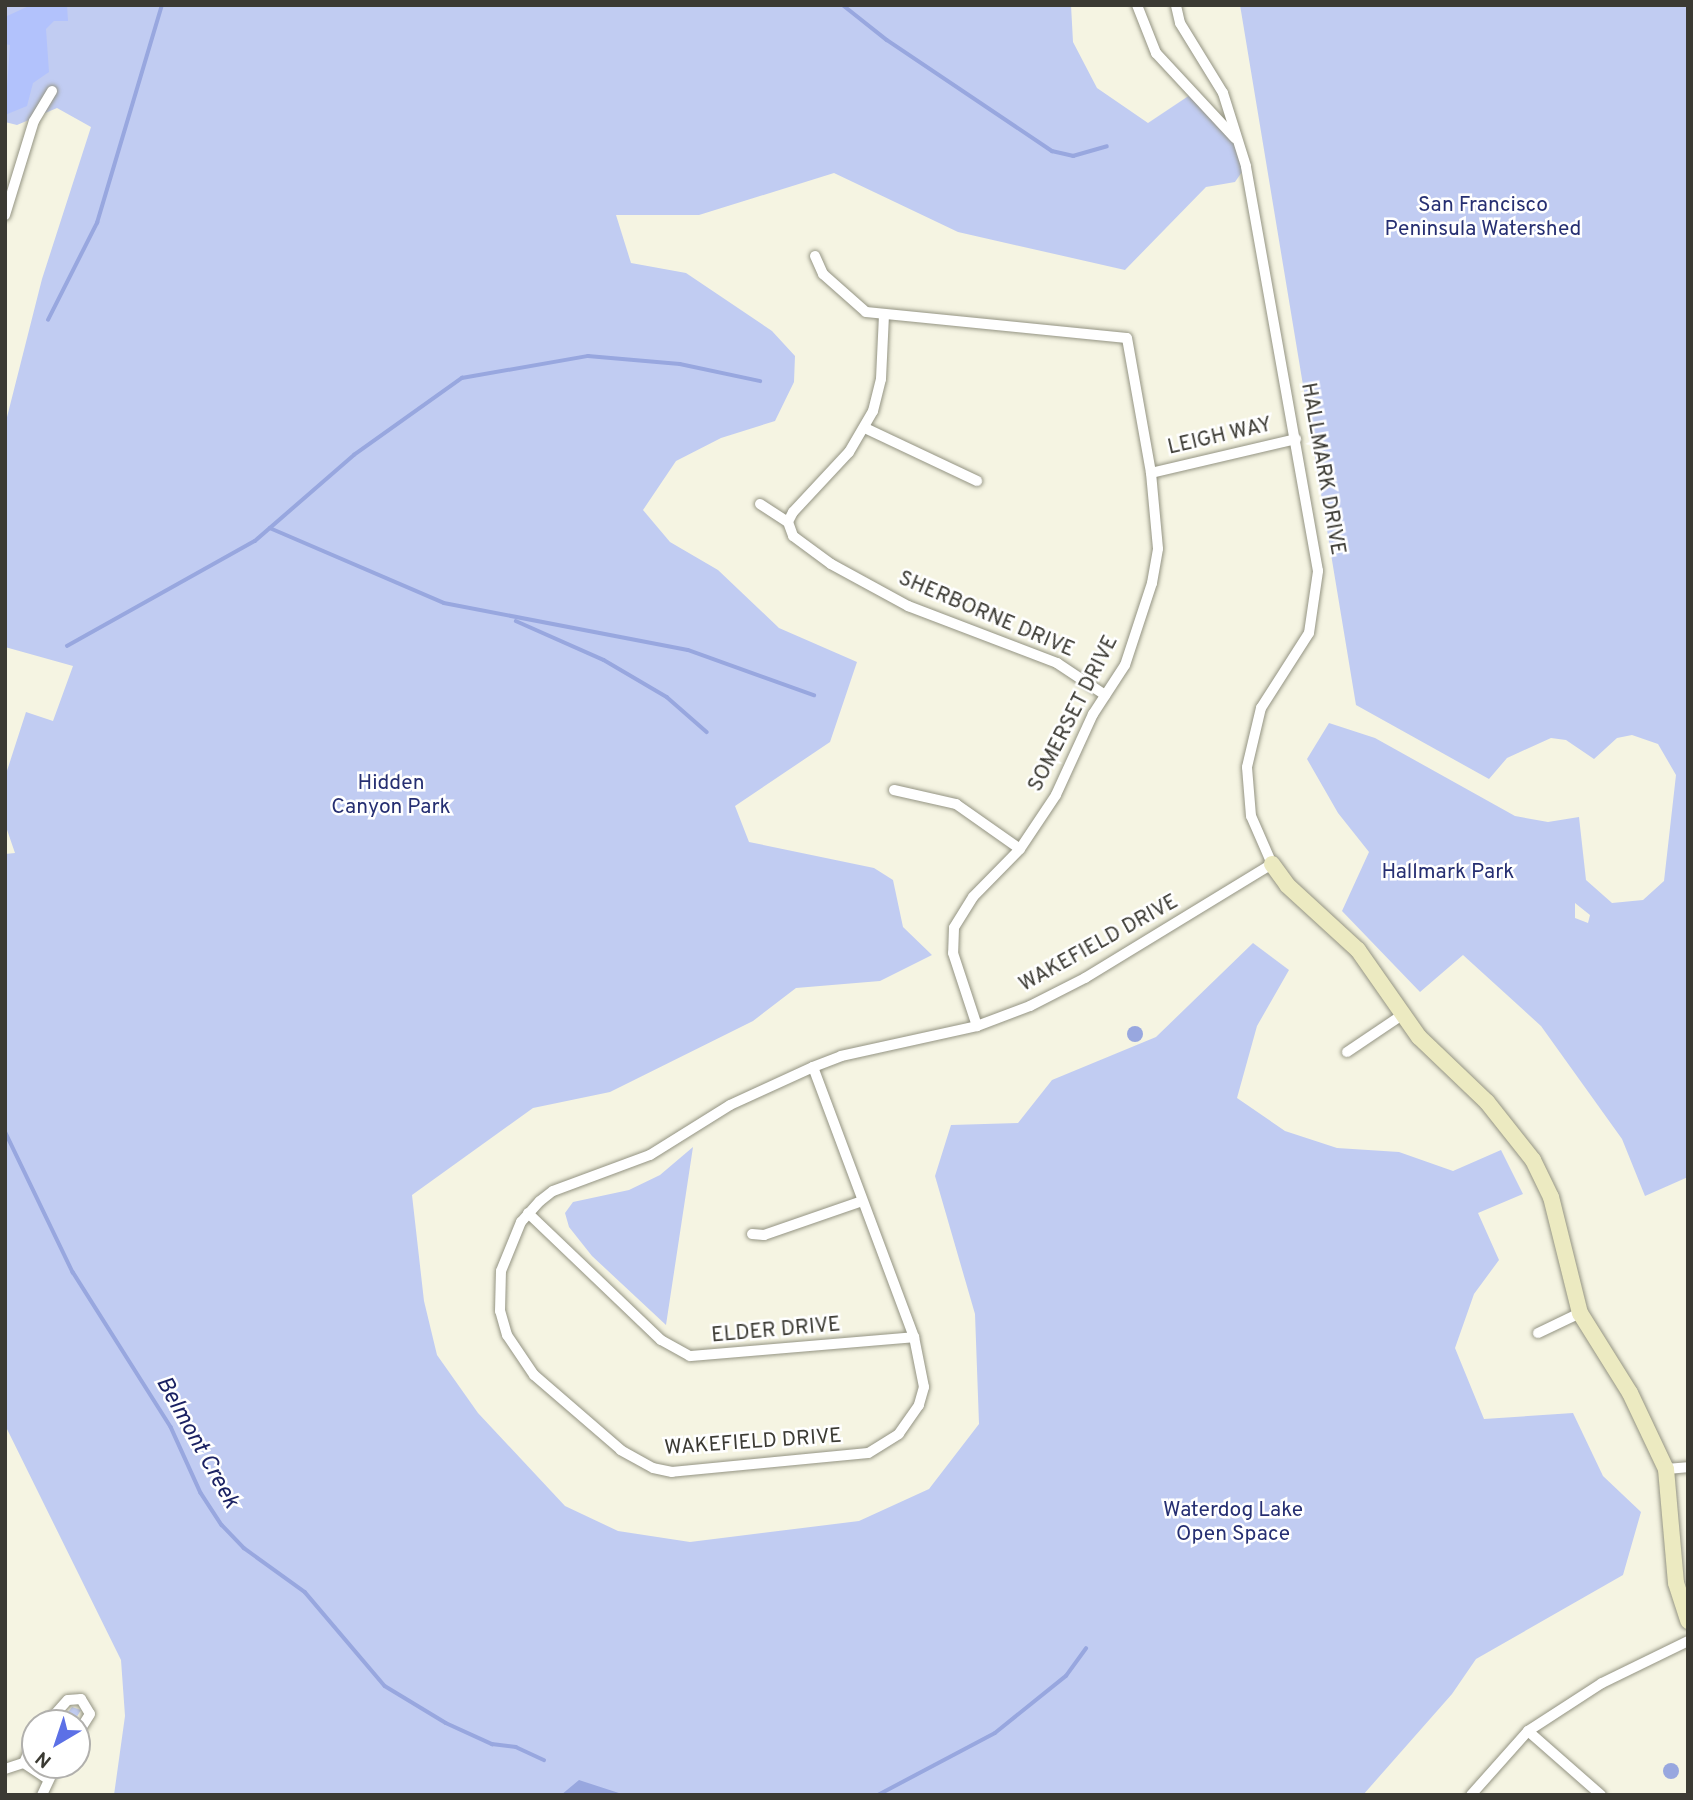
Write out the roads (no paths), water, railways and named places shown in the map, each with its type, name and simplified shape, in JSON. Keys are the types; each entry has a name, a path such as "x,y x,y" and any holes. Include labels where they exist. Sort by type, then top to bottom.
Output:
{"street":[{"path":"1137,5 1156,52 1237,140"},
{"name":"HALLMARK DRIVE","path":"1176,5 1180,23 1223,93 1237,140 1296,439 1318,571 1309,633 1261,708 1247,767 1251,816 1272,864 1287,885 1358,950 1402,1015 1510,1126 1533,1160 1551,1197 1580,1313 1630,1393 1666,1469 1676,1583 1688,1621"},
{"path":"5,215 34,121 52,92"},
{"path":"788,522 865,428 881,379 884,315 866,312 847,299 823,274 815,256"},
{"name":"SOMERSET DRIVE","path":"884,315 1127,338 1151,473 1158,549 1152,583 1125,665 1105,695 1056,795 1020,849 973,897 954,929 953,953 977,1026"},
{"path":"865,428 977,481"},
{"name":"LEIGH WAY","path":"1151,473 1296,439"},
{"name":"SHERBORNE DRIVE","path":"760,504 788,522 793,536 806,547 857,580 948,624 1058,663 1105,695"},
{"path":"894,790 956,804 1020,849"},
{"name":"WAKEFIELD DRIVE","path":"813,1068 914,1338 924,1387 919,1405 899,1434 878,1450 855,1456 672,1472 653,1468 621,1450 534,1375 507,1335 500,1311 501,1271 512,1239 528,1213 554,1191 650,1155 697,1122 813,1068 841,1056 977,1026 1085,978 1272,864"},
{"path":"1347,1052 1402,1015"},
{"path":"752,1234 764,1235 862,1201"},
{"name":"ELDER DRIVE","path":"528,1213 661,1340 690,1356 914,1338"},
{"path":"1538,1333 1580,1313"},
{"path":"1666,1469 1688,1467"},
{"path":"1471,1795 1528,1731 1602,1683 1688,1641"},
{"path":"60,1709 68,1700 81,1699 87,1709"},
{"path":"1528,1731 1601,1795"},
{"path":"42,1795 48,1779"}],"waterway":[{"path":"48,320 97,223 162,5"},
{"path":"843,5 887,40 1052,151 1073,156 1107,146"},
{"path":"67,646 255,541 354,455 462,378 588,356 680,364 760,381"},
{"path":"270,528 444,603 688,650 814,695"},
{"path":"516,621 604,660 667,697 707,732"},
{"name":"Belmont Creek","path":"5,1131 73,1272 171,1427 201,1493 222,1525 244,1548 305,1592 385,1686 446,1723 492,1744 516,1747 544,1760"},
{"path":"878,1795 995,1733 1066,1676 1086,1648"}],"park label":[{"name":"San Francisco Peninsula Watershed","path":"1483,218"},
{"name":"Hidden Canyon Park","path":"391,796"},
{"name":"Hallmark Park","path":"1448,873"},
{"name":"Waterdog Lake Open Space","path":"1233,1523"}]}
